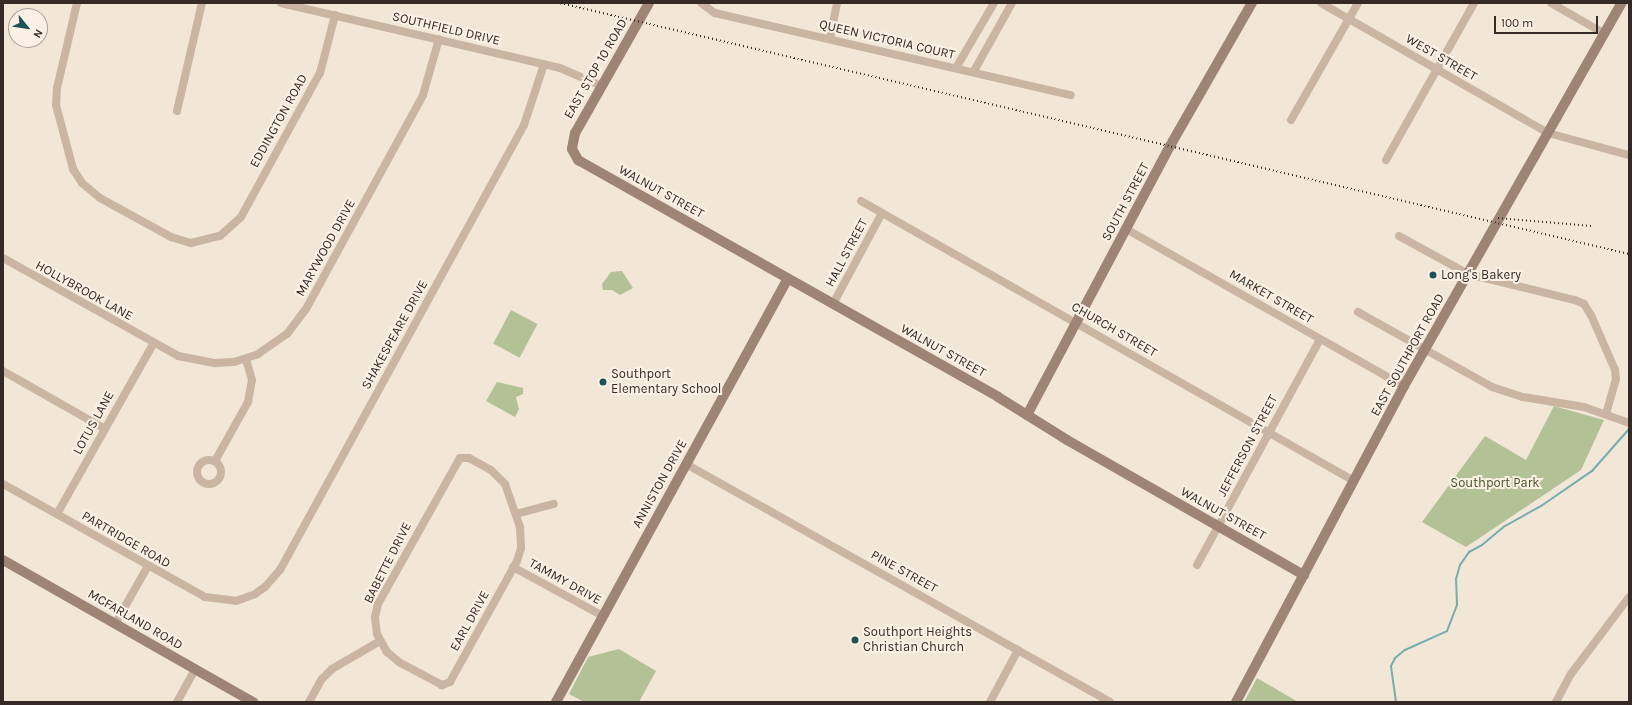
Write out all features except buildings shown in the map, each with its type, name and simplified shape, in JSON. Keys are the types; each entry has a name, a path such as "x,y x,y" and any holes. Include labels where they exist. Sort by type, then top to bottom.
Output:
{"street":[{"name":"EDDINGTON ROAD","path":"77,3 57,88 56,105 71,162 78,177 98,196 178,240 204,241 228,231 242,214 316,79 327,54 336,15"},
{"path":"177,111 202,3"},
{"name":"SOUTHFIELD DRIVE","path":"281,3 575,72 602,86"},
{"name":"EAST STOP 10 ROAD","path":"572,149 575,133 649,3"},
{"name":"QUEEN VICTORIA COURT","path":"701,3 715,13 974,71 1071,95"},
{"path":"830,39 838,3"},
{"path":"956,68 994,3"},
{"path":"974,71 1012,3"},
{"name":"SOUTH STREET","path":"1027,415 1126,229 1252,3"},
{"name":"WEST STREET","path":"1321,3 1548,133 1629,155"},
{"path":"1291,120 1358,3"},
{"path":"1386,160 1474,3"},
{"path":"1551,3 1605,34"},
{"name":"EAST SOUTHPORT ROAD","path":"1236,702 1404,386 1622,3"},
{"name":"MARYWOOD DRIVE","path":"153,344 178,356 196,362 221,363 246,358 277,342 303,315 423,95 439,39"},
{"name":"SHAKESPEARE DRIVE","path":"242,599 265,587 280,570 524,124 533,103 544,64"},
{"name":"WALNUT STREET","path":"572,149 582,163 833,304 1304,575"},
{"name":"CHURCH STREET","path":"861,201 1354,480"},
{"name":"HALL STREET","path":"833,304 882,213"},
{"name":"MARKET STREET","path":"1126,229 1404,386"},
{"path":"1399,236 1468,274 1567,298 1581,303 1589,310 1615,368 1616,379 1606,413"},
{"name":"HOLLYBROOK LANE","path":"3,258 153,344"},
{"name":"ANNISTON DRIVE","path":"556,702 788,279"},
{"path":"1358,312 1424,351 1504,392 1606,413 1629,423"},
{"name":"JEFFERSON STREET","path":"1196,565 1320,339"},
{"name":"LOTUS LANE","path":"57,514 153,344"},
{"path":"215,462 248,402 252,380 246,358"},
{"path":"3,371 105,429"},
{"name":"TAMMY DRIVE","path":"461,458 469,458 499,476 507,487 516,514 522,541 513,567 603,616"},
{"name":"BABETTE DRIVE","path":"380,641 374,620 378,604 456,461 461,458"},
{"name":"PINE STREET","path":"686,464 1110,702"},
{"name":"PARTRIDGE ROAD","path":"3,484 205,597 226,601 242,599"},
{"path":"516,514 554,504"},
{"name":"MCFARLAND ROAD","path":"3,560 253,702"},
{"path":"116,624 148,566"},
{"name":"EARL DRIVE","path":"380,641 399,662 439,684 446,684 450,682 513,567"},
{"path":"1556,702 1571,674 1629,597"},
{"path":"309,702 322,679 332,669 380,641"},
{"path":"990,702 1018,650"},
{"path":"177,702 195,669"}],"green space":[{"path":"622,271 633,288 620,295 612,290 603,290 602,284 611,272"},
{"path":"511,310 537,324 520,358 493,344"},
{"path":"497,382 523,388 523,394 516,397 519,409 515,417 486,401"},
{"name":"Southport Park","path":"1554,406 1604,420 1581,470 1466,547 1422,522 1485,436 1526,460"},
{"path":"619,649 656,671 639,702 584,702 569,694 588,657"},
{"path":"1257,678 1298,702 1244,702"}],"waterway":[{"path":"1396,702 1391,666 1395,658 1405,650 1447,631 1457,605 1456,579 1460,565 1469,552 1482,545 1505,526 1541,506 1592,471 1629,429"}],"railway":[{"path":"560,3 1629,254"},
{"path":"1498,218 1592,226"}],"place":[{"name":"Long's Bakery","path":"1433,275"},
{"name":"Southport Elementary School","path":"603,382"},
{"name":"Southport Heights Christian Church","path":"855,640"}]}
